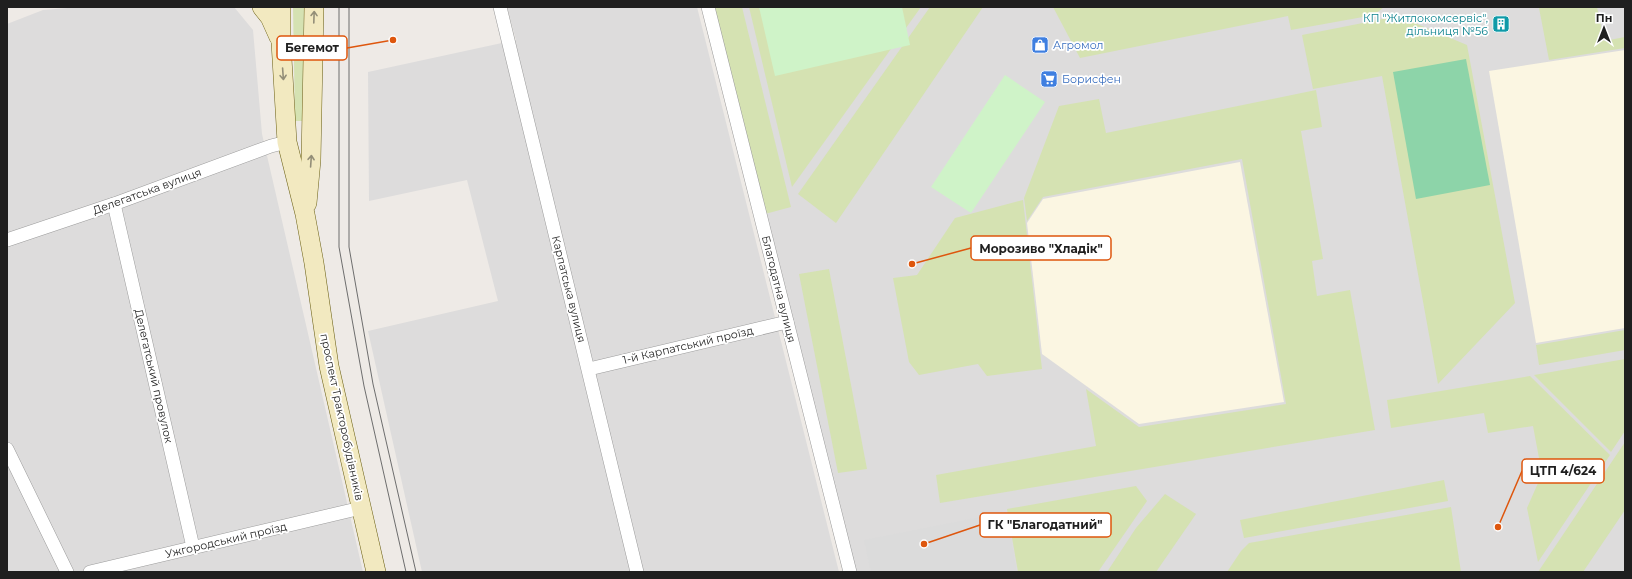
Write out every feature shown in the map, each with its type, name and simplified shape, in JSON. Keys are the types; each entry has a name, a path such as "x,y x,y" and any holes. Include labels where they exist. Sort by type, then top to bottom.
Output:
{"main road":[{"path":"262,7 270,17 281,42"},
{"name":"проспект Тракторобудівників","path":"281,7 281,42 287,142 305,214 329,366 376,572"},
{"name":"проспект Тракторобудівників","path":"305,214 311,160 314,7"}],"street":[{"name":"Карпатська вулиця","path":"500,7 637,572"},
{"name":"Благодатна вулиця","path":"708,7 850,572"},
{"name":"Делегатська вулиця","path":"7,240 114,204 271,146 287,142"},
{"name":"Делегатський провулок","path":"114,204 193,547"},
{"name":"1-й Карпатський проїзд","path":"588,369 787,322"},
{"path":"7,449 67,572"},
{"name":"Ужгородський проїзд","path":"90,572 361,508"}],"shaded area":[{"path":"80,7 234,7 253,30 262,134 363,572 7,572 7,24 43,10"},
{"path":"507,7 697,7 839,572 422,572 368,331 498,301 467,180 369,201 368,72 516,40"},
{"path":"708,7 1625,7 1625,572 849,572"},
{"path":"1625,50 1625,328 1536,343 1489,71"},
{"path":"1240,162 1284,402 1139,424 1042,354 1027,223 1043,199"},
{"path":"1006,512 1017,572 871,572 864,540"}],"green space":[{"path":"293,7 304,7 302,121 295,121"},
{"path":"712,7 742,7 791,207 765,214"},
{"path":"749,7 921,7 792,187"},
{"path":"759,7 902,7 910,45 775,76"},
{"path":"930,7 983,7 836,223 798,194"},
{"path":"1053,7 1384,7 1374,15 1291,30 1288,16 1080,58"},
{"path":"1597,7 1604,41 1625,37 1625,48 1549,60 1539,8"},
{"path":"1398,16 1467,45 1515,303 1438,384 1382,76 1313,89 1302,35"},
{"path":"1466,59 1490,185 1416,199 1393,72"},
{"path":"1005,75 1045,102 971,213 931,187"},
{"path":"1316,90 1322,127 1301,131 1323,259 1312,261 1317,296 1350,290 1375,430 940,503 936,475 1096,446 1086,389 1139,427 1286,404 1242,159 1043,197 1027,221 1024,198 1059,106 1099,99 1106,133"},
{"path":"1023,200 1042,369 987,376 978,364 919,375 909,362 893,278 917,275 955,218"},
{"path":"829,269 867,469 838,473 799,274"},
{"path":"1625,330 1625,350 1539,365 1536,345"},
{"path":"1625,359 1625,431 1611,452 1534,375"},
{"path":"1530,376 1610,455 1538,562 1527,508 1542,474 1533,426 1488,433 1484,413 1391,428 1387,400"},
{"path":"1625,442 1625,510 1583,572 1538,572"},
{"path":"1444,480 1448,501 1244,538 1240,520"},
{"path":"1136,486 1147,501 1098,572 1018,572 1007,509"},
{"path":"1165,494 1196,514 1156,572 1107,572 1136,528"},
{"path":"1451,507 1461,572 1227,572 1241,551 1249,543"}],"tram line":[{"path":"339,7 339,247 364,386 406,572"},
{"path":"349,7 349,247 373,384 416,572"}],"place":[{"name":"КП \"Житлокомсервіс\", дільниця №56","path":"1501,24"},
{"name":"Бегемот","path":"393,40"},
{"name":"Агромол","path":"1040,45"},
{"name":"Борисфен","path":"1049,79"},
{"name":"Морозиво \"Хладік\"","path":"912,264"},
{"name":"ЦТП 4/624","path":"1498,527"},
{"name":"ГК \"Благодатний\"","path":"924,544"}]}
